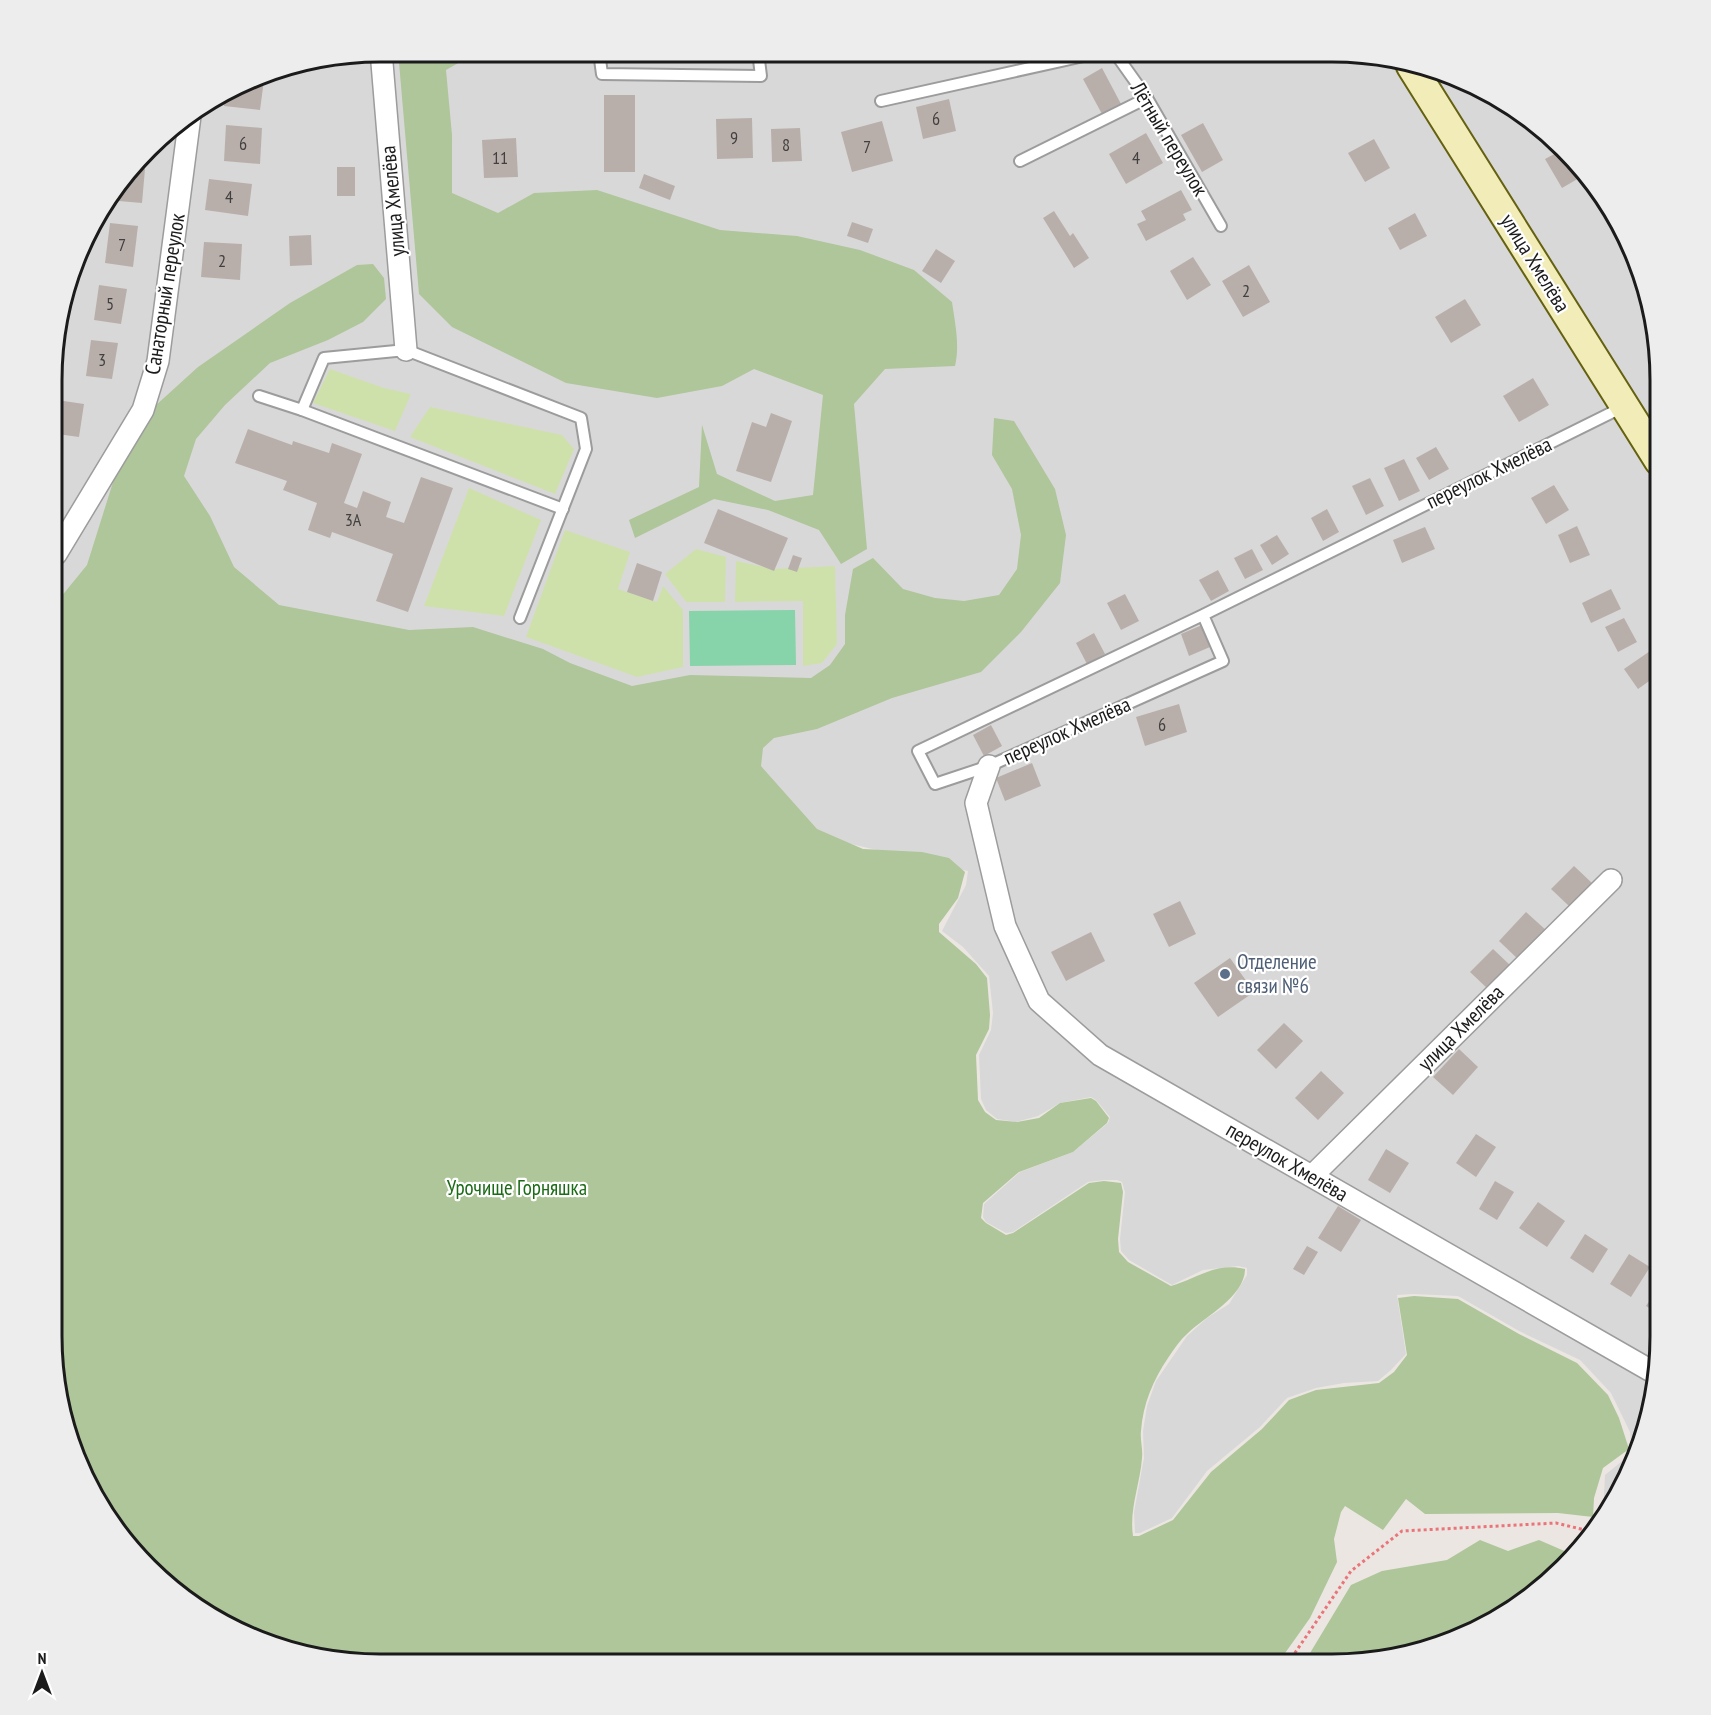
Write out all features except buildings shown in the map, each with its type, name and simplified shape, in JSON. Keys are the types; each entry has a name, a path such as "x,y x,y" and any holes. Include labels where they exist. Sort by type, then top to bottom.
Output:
{"main road":[{"name":"улица Хмелёва","path":"1415,72 1650,446"}],"street":[{"name":"улица Хмелёва","path":"382,61 406,350"},
{"name":"Санаторный переулок","path":"62,544 143,410 158,361 189,125"},
{"name":"переулок Хмелёва","path":"989,766 976,803 1005,926 1039,1000 1100,1055 1648,1364"},
{"name":"улица Хмелёва","path":"1312,1176 1611,880"}],"lane":[{"path":"600,61 602,74 761,76 759,61"},
{"path":"881,101 1061,61"},
{"name":"Лётный переулок","path":"1121,61 1147,98 1221,226"},
{"path":"1020,161 1147,98"},
{"path":"302,410 324,358 406,350 580,418 586,449 520,618"},
{"path":"259,396 302,410 563,509"},
{"name":"переулок Хмелёва","path":"989,766 1223,661 1203,615 1625,406"},
{"path":"989,766 935,784 918,752 1203,615"}],"path":[{"path":"1294,1654 1350,1571 1402,1531 1556,1523 1583,1530"}],"shaded area":[{"path":"379,61 1353,62 1394,68 1434,78 1491,104 1541,140 1584,186 1617,239 1639,297 1649,358 1650,1336 1647,1377 1639,1418 1631,1443 1630,1432 1611,1393 1580,1360 1519,1331 1458,1296 1397,1295 1406,1354 1391,1370 1378,1381 1344,1383 1316,1388 1287,1398 1260,1427 1207,1471 1172,1518 1140,1533 1135,1533 1134,1512 1144,1458 1143,1431 1147,1406 1156,1381 1187,1336 1207,1318 1229,1304 1247,1275 1247,1268 1238,1266 1203,1270 1172,1285 1129,1260 1121,1251 1120,1239 1125,1192 1122,1182 1117,1180 1088,1182 1013,1232 1006,1233 986,1222 983,1217 984,1204 1020,1172 1073,1152 1108,1123 1110,1117 1091,1097 1060,1103 1038,1116 1016,1122 997,1119 986,1110 981,1099 979,1055 991,1030 993,1013 989,976 963,947 942,931 966,885 968,871 62,662 62,358 64,338 78,277 94,239 115,203 140,170 186,127 239,94 297,72 338,64"},
{"path":"1624,1460 1604,1500 1605,1475"}],"green space":[{"path":"399,61 462,61 446,70 452,135 452,193 498,213 534,193 597,190 720,230 797,236 860,250 914,270 952,302 957,342 955,366 885,369 854,404 867,549 841,564 819,530 768,510 714,499 635,538 629,520 699,487 702,425 717,474 775,501 813,495 823,395 754,369 722,386 657,398 566,383 452,327 419,294"},
{"name":"Урочище Горняшка","path":"373,264 384,278 386,299 363,322 328,340 270,363 225,405 196,439 184,476 210,516 234,567 279,605 409,630 473,627 543,649 570,663 632,686 690,675 811,678 830,665 845,644 845,615 853,569 873,558 903,589 935,598 964,601 999,595 1017,569 1021,535 1012,489 992,455 994,418 1014,421 1055,489 1066,535 1060,583 1021,632 981,672 892,698 817,729 774,738 763,748 761,766 817,829 863,849 922,852 949,858 965,872 958,898 939,924 939,932 976,964 987,978 989,1029 976,1055 978,1100 985,1112 996,1120 1017,1122 1039,1118 1060,1103 1091,1098 1109,1118 1107,1123 1073,1152 1019,1172 983,1203 981,1218 1006,1235 1013,1233 1089,1183 1104,1181 1121,1183 1123,1192 1118,1239 1119,1252 1128,1262 1171,1286 1215,1269 1234,1267 1245,1269 1239,1288 1232,1297 1188,1333 1177,1345 1153,1384 1142,1421 1142,1458 1132,1516 1133,1536 1139,1536 1173,1520 1211,1472 1262,1429 1289,1400 1316,1390 1379,1383 1394,1372 1407,1355 1398,1298 1414,1296 1458,1299 1519,1334 1577,1363 1608,1395 1619,1418 1629,1448 1603,1468 1594,1498 1593,1517 1558,1513 1425,1514 1406,1499 1383,1530 1345,1506 1341,1512 1334,1539 1337,1562 1310,1618 1284,1654 358,1653 297,1643 239,1621 186,1588 140,1545 104,1495 78,1438 68,1398 62,1357 62,596 87,565 114,479 144,416 198,367 290,303 357,265"},
{"path":"330,369 384,388 411,394 395,431 313,403"},
{"path":"430,407 562,435 574,449 555,494 410,437"},
{"path":"469,488 541,520 504,616 424,606"},
{"path":"565,530 630,552 618,589 657,602 663,586 683,610 683,667 637,677 526,637"},
{"path":"696,549 726,557 725,602 686,602 665,574"},
{"path":"736,561 773,569 835,566 837,644 822,663 803,666 803,601 735,602"},
{"path":"795,610 796,665 690,666 689,611"},
{"path":"1480,1540 1508,1551 1539,1540 1565,1551 1541,1575 1508,1600 1472,1621 1434,1637 1373,1651 1309,1654 1351,1585 1382,1571 1447,1560"}],"place":[{"name":"Отделение связи №6","path":"1225,974"}]}
